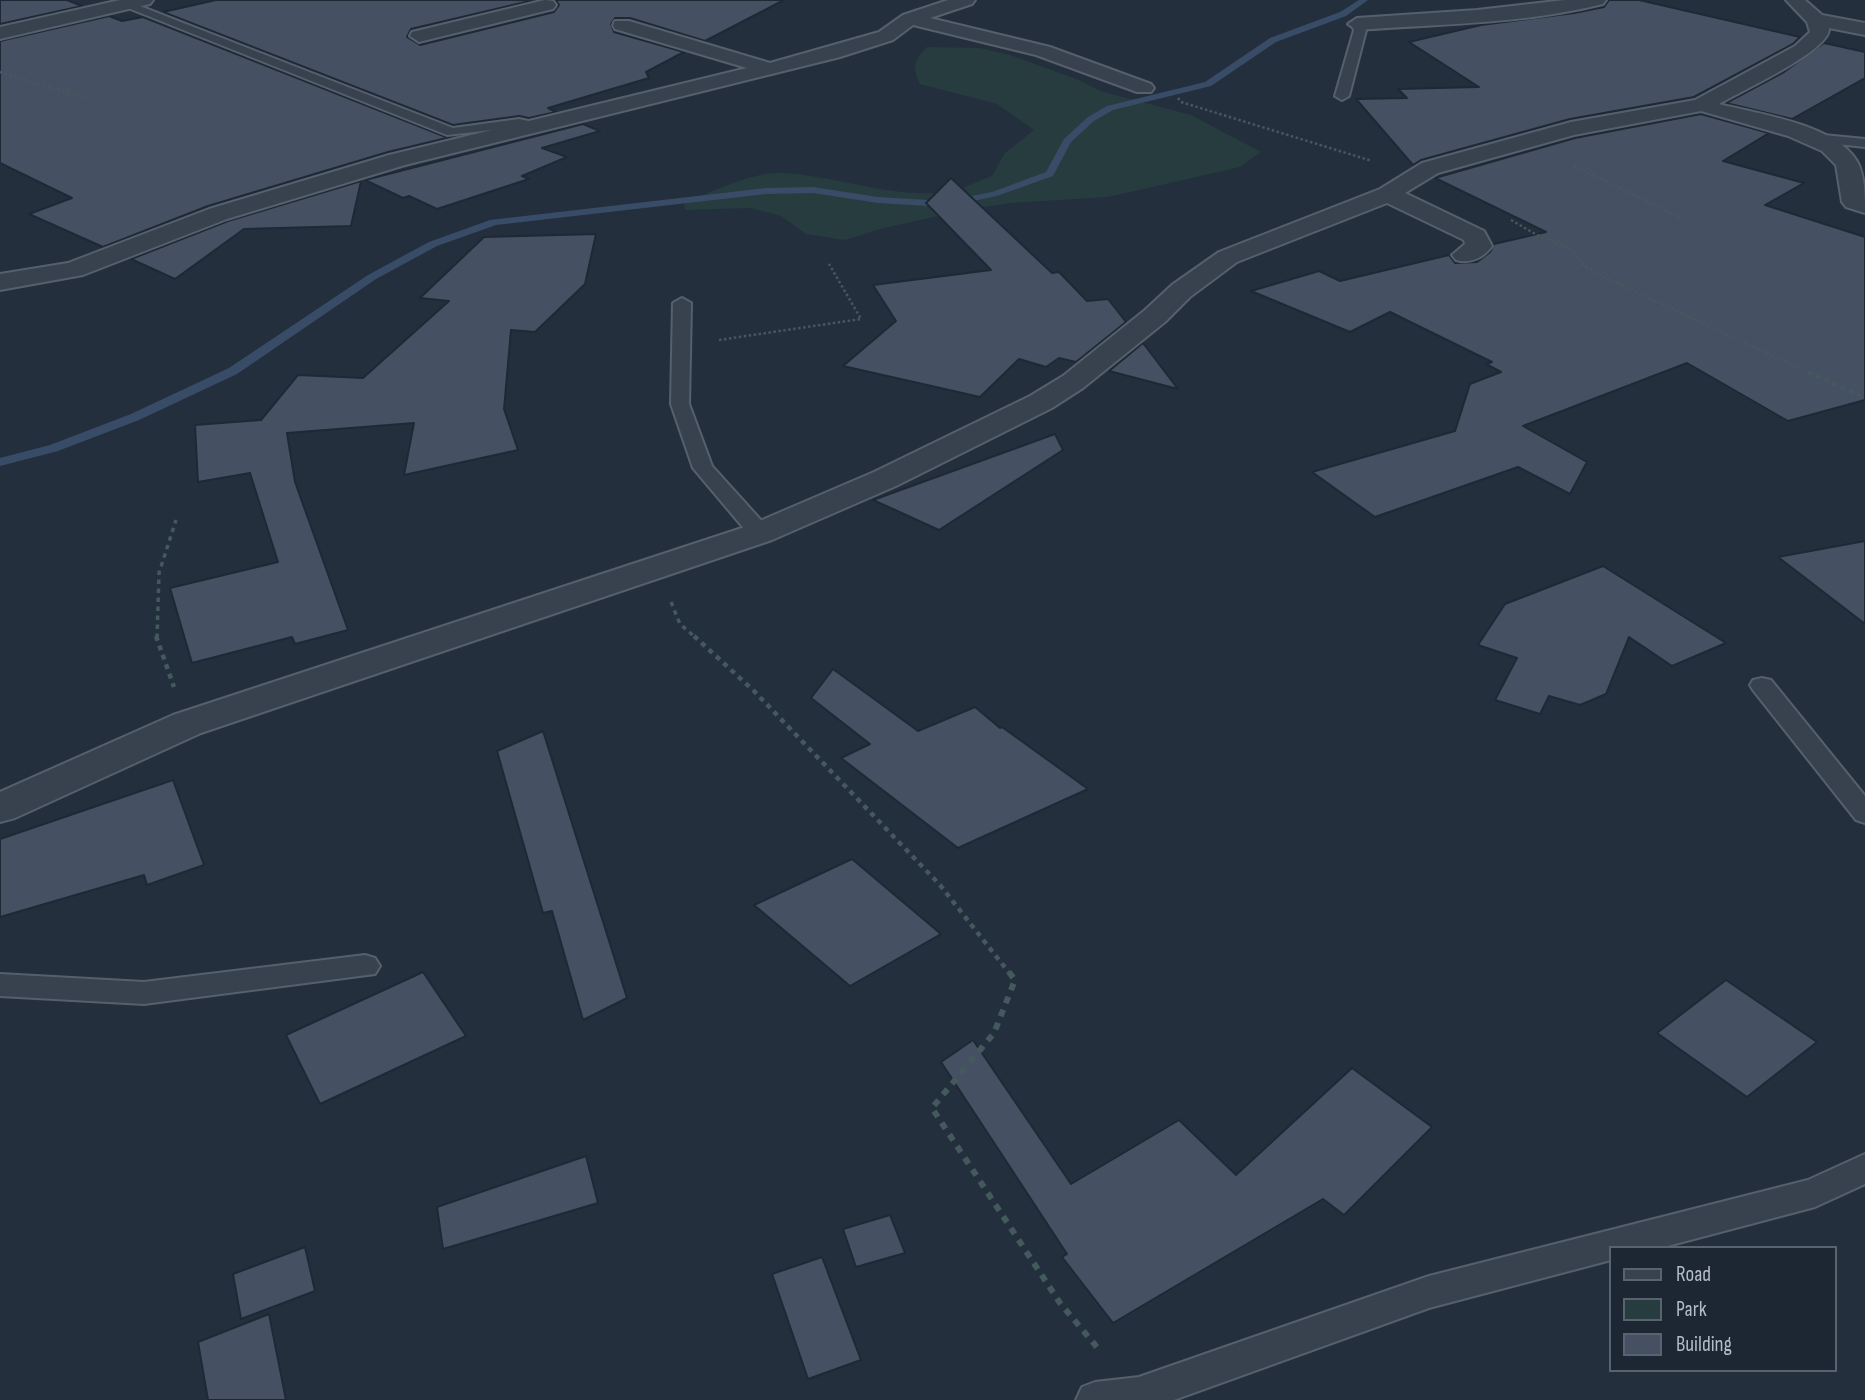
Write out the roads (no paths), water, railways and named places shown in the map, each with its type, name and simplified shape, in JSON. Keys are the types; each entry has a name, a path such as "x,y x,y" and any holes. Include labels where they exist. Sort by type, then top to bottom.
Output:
{"street":[{"path":"419,36 547,5 532,0"},
{"path":"0,282 74,270 218,214 295,189 533,126 833,53 886,36 910,19 966,0"},
{"path":"1357,24 1420,22 1546,10 1597,0"},
{"path":"0,33 136,2"},
{"path":"1806,10 1865,29"},
{"path":"0,808 187,724 760,533 885,479 1041,402 1083,375 1181,291 1228,257 1388,194 1430,168 1571,129 1701,105 1801,50 1820,34 1806,10"},
{"path":"910,19 1043,51 1144,88"},
{"path":"622,25 769,69"},
{"path":"1701,105 1813,138 1840,154 1850,169 1853,202 1865,206"},
{"path":"1388,194 1475,236 1479,246 1465,255"}],"lane":[{"path":"136,2 452,132 519,123 533,126"},
{"path":"1342,96 1360,30 1357,24"},
{"path":"1813,138 1865,143"},
{"path":"682,303 680,404 703,468 760,533"},
{"path":"1762,685 1865,814"},
{"path":"0,985 144,993 365,966"},
{"path":"1095,1400 1140,1397 1429,1292 1815,1193 1865,1168"}],"waterway":[{"path":"0,462 54,448 135,417 233,371 372,277 433,244 494,222 766,191 813,190 878,200 945,204 994,194 1050,174 1067,141 1091,119 1110,108 1208,84 1273,40 1343,14 1364,0"}]}
